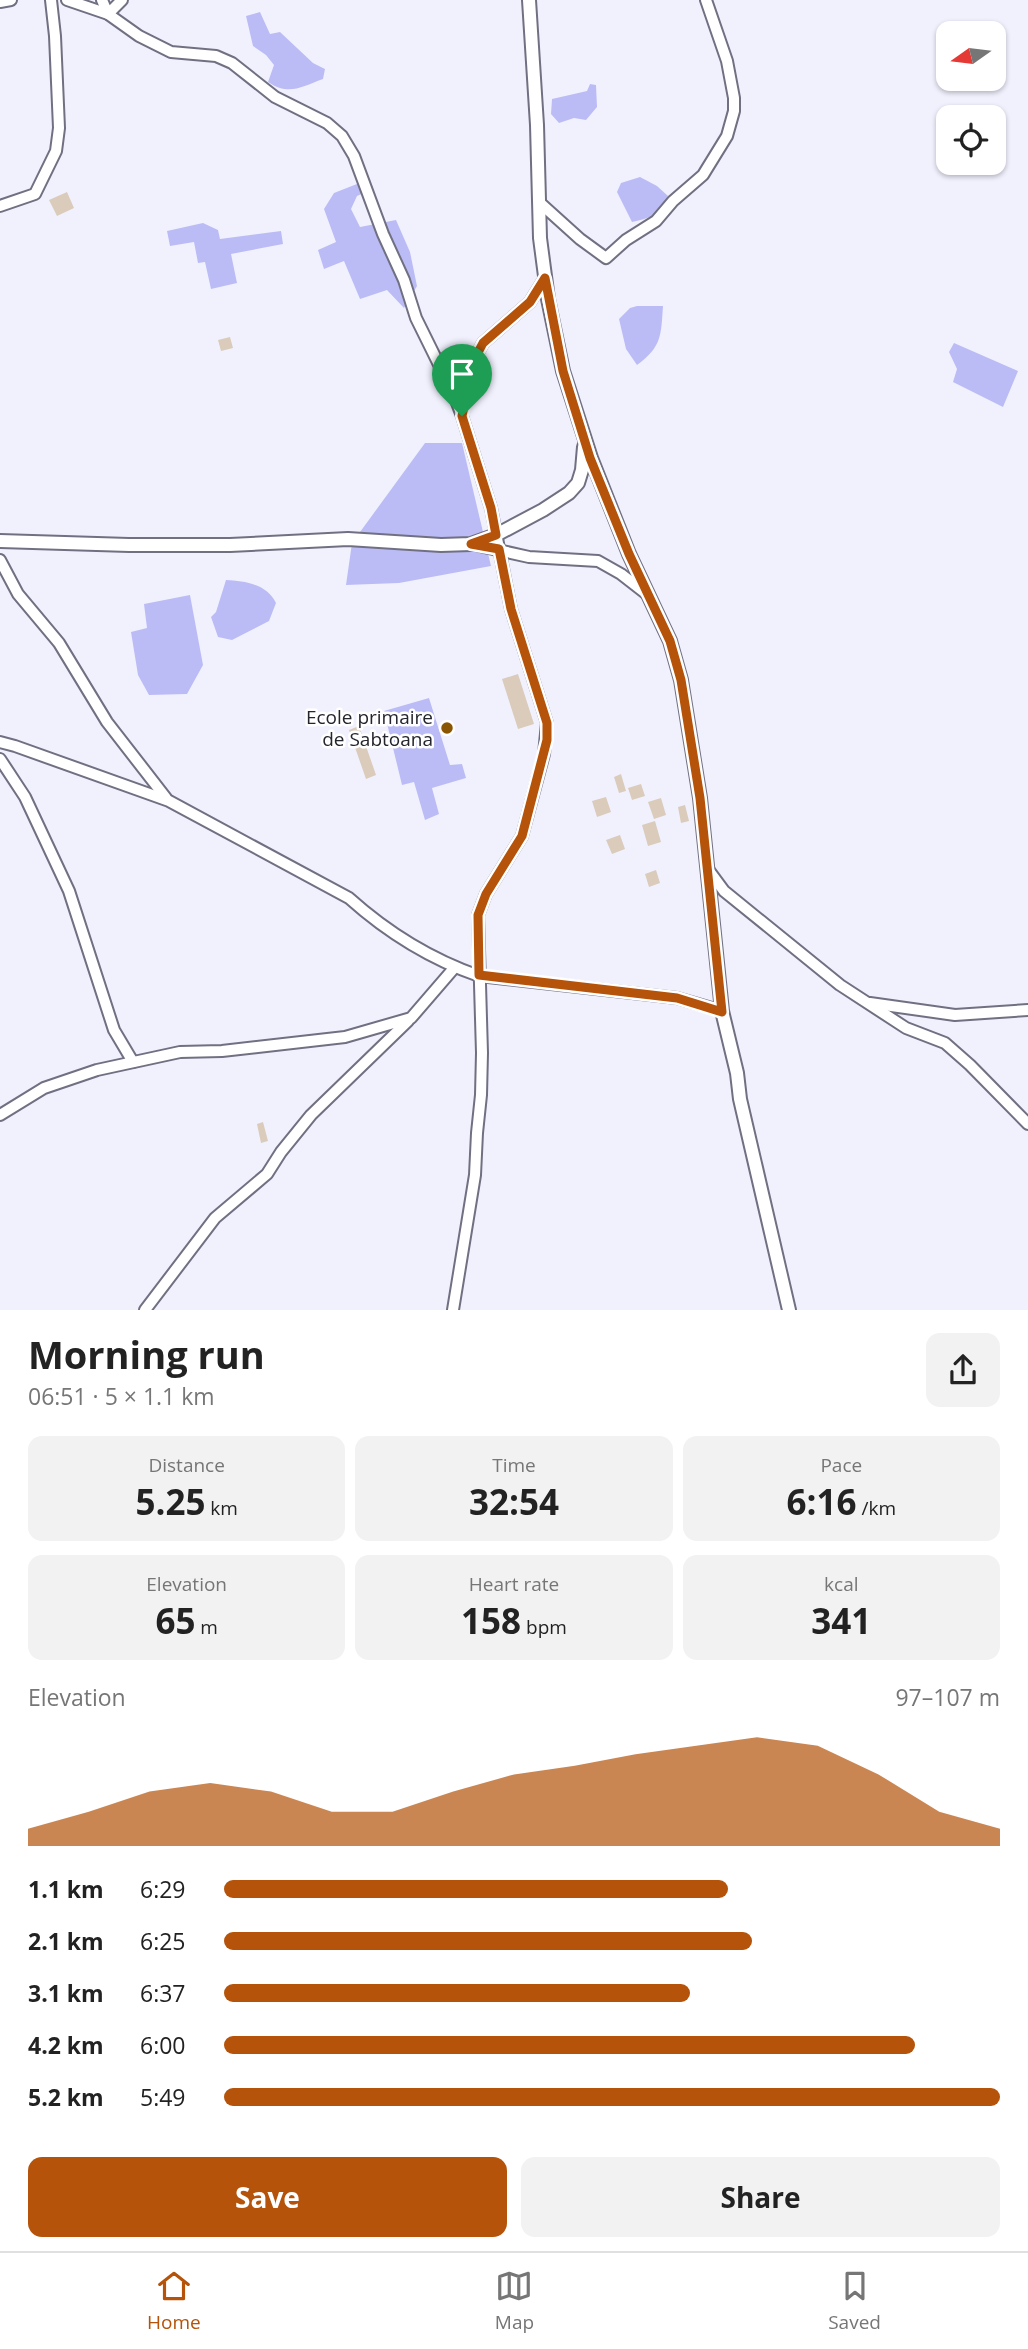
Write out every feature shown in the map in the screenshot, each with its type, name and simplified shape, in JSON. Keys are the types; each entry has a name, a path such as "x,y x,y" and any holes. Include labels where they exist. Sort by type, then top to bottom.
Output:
{"street":[{"path":"0,2 11,0"},
{"path":"0,206 35,194 56,151 59,128 51,0"},
{"path":"67,0 108,14 139,36 171,52 216,56 232,63 275,97 327,123 342,136 354,156 416,317 454,395 491,508 511,609 547,723 547,740 522,836 486,894 478,915 481,1081 475,1175 453,1310"},
{"path":"102,0 108,14"},
{"path":"108,14 122,0"},
{"path":"529,0 537,125 540,238 563,371 585,440 629,554 670,641 681,680 700,798 722,1012 789,1310"},
{"path":"539,202 587,245 606,258 626,240 656,221 673,201 703,175 727,136 734,111 727,61 706,0"},
{"path":"462,416 474,360 483,343 530,302 545,278"},
{"path":"471,544 496,535 569,494 578,483 582,470 585,440"},
{"path":"0,541 230,545 348,539 441,545 471,544 529,557 598,561 621,574 649,596"},
{"path":"0,560 18,594 59,642 107,722 169,801"},
{"path":"0,742 169,801 349,898 374,921 419,951 455,967 479,975 677,998 722,1012"},
{"path":"0,759 25,797 69,891 114,1030 133,1062"},
{"path":"707,869 724,891 820,971 906,1028 945,1043 1028,1124"},
{"path":"145,1310 215,1218 267,1174 311,1115 411,1018 455,967"},
{"path":"863,1002 955,1015 1028,1010"},
{"path":"0,1115 44,1088 97,1070 180,1052 222,1051 345,1037 411,1018"}],"shaded area":[{"path":"260,12 270,34 280,32 313,63 325,69 323,79 289,89 282,89 268,82 274,65 253,46 246,16"},
{"path":"590,84 596,85 597,107 586,120 574,118 559,123 551,114 552,99 587,91"},
{"path":"640,177 668,196 662,208 654,215 632,222 617,192 621,183"},
{"path":"362,182 366,192 357,196 351,209 360,227 396,220 410,252 417,286 404,308 387,290 360,299 344,261 324,269 318,250 336,242 324,209 334,193"},
{"path":"203,223 218,230 220,239 281,231 283,244 231,254 237,283 211,289 205,262 198,263 194,242 170,246 167,231"},
{"path":"663,306 659,340 637,365 626,349 619,319 630,308"},
{"path":"954,343 1018,371 1003,407 953,382 957,369 949,352"},
{"path":"425,443 462,443 491,566 399,583 346,585 352,543"},
{"path":"226,580 261,588 276,603 269,621 232,640 218,637 211,617 216,612"},
{"path":"190,595 203,665 187,694 149,695 138,675 131,632 147,628 144,604"},
{"path":"429,698 450,765 462,764 466,778 432,788 439,814 425,820 414,782 402,785 384,711"}],"building":[{"path":"67,192 74,208 57,216 49,200"},
{"path":"230,337 233,348 221,351 218,340"},
{"path":"518,674 534,724 518,729 502,679"},
{"path":"359,726 376,775 366,779 349,730"},
{"path":"621,774 626,791 619,793 614,777"},
{"path":"641,784 645,796 632,800 628,788"},
{"path":"606,797 611,812 597,817 592,801"},
{"path":"661,798 666,815 654,819 648,802"},
{"path":"685,805 689,821 681,823 678,807"},
{"path":"655,821 661,842 648,846 642,825"},
{"path":"620,835 625,849 612,854 606,840"},
{"path":"656,870 660,883 649,887 645,874"},
{"path":"263,1122 268,1141 261,1143 257,1124"}],"place":[{"name":"Ecole primaire de Sabtoana","path":"447,728"}],"route":[{"path":"545,278 563,371 590,458 629,554 670,641 681,680 700,798 722,1012 677,998 479,975 478,915 486,894 522,836 544,754 547,723 511,609 499,549 471,544 496,535 491,508 462,416 474,360 483,343 530,302 545,278"}]}
